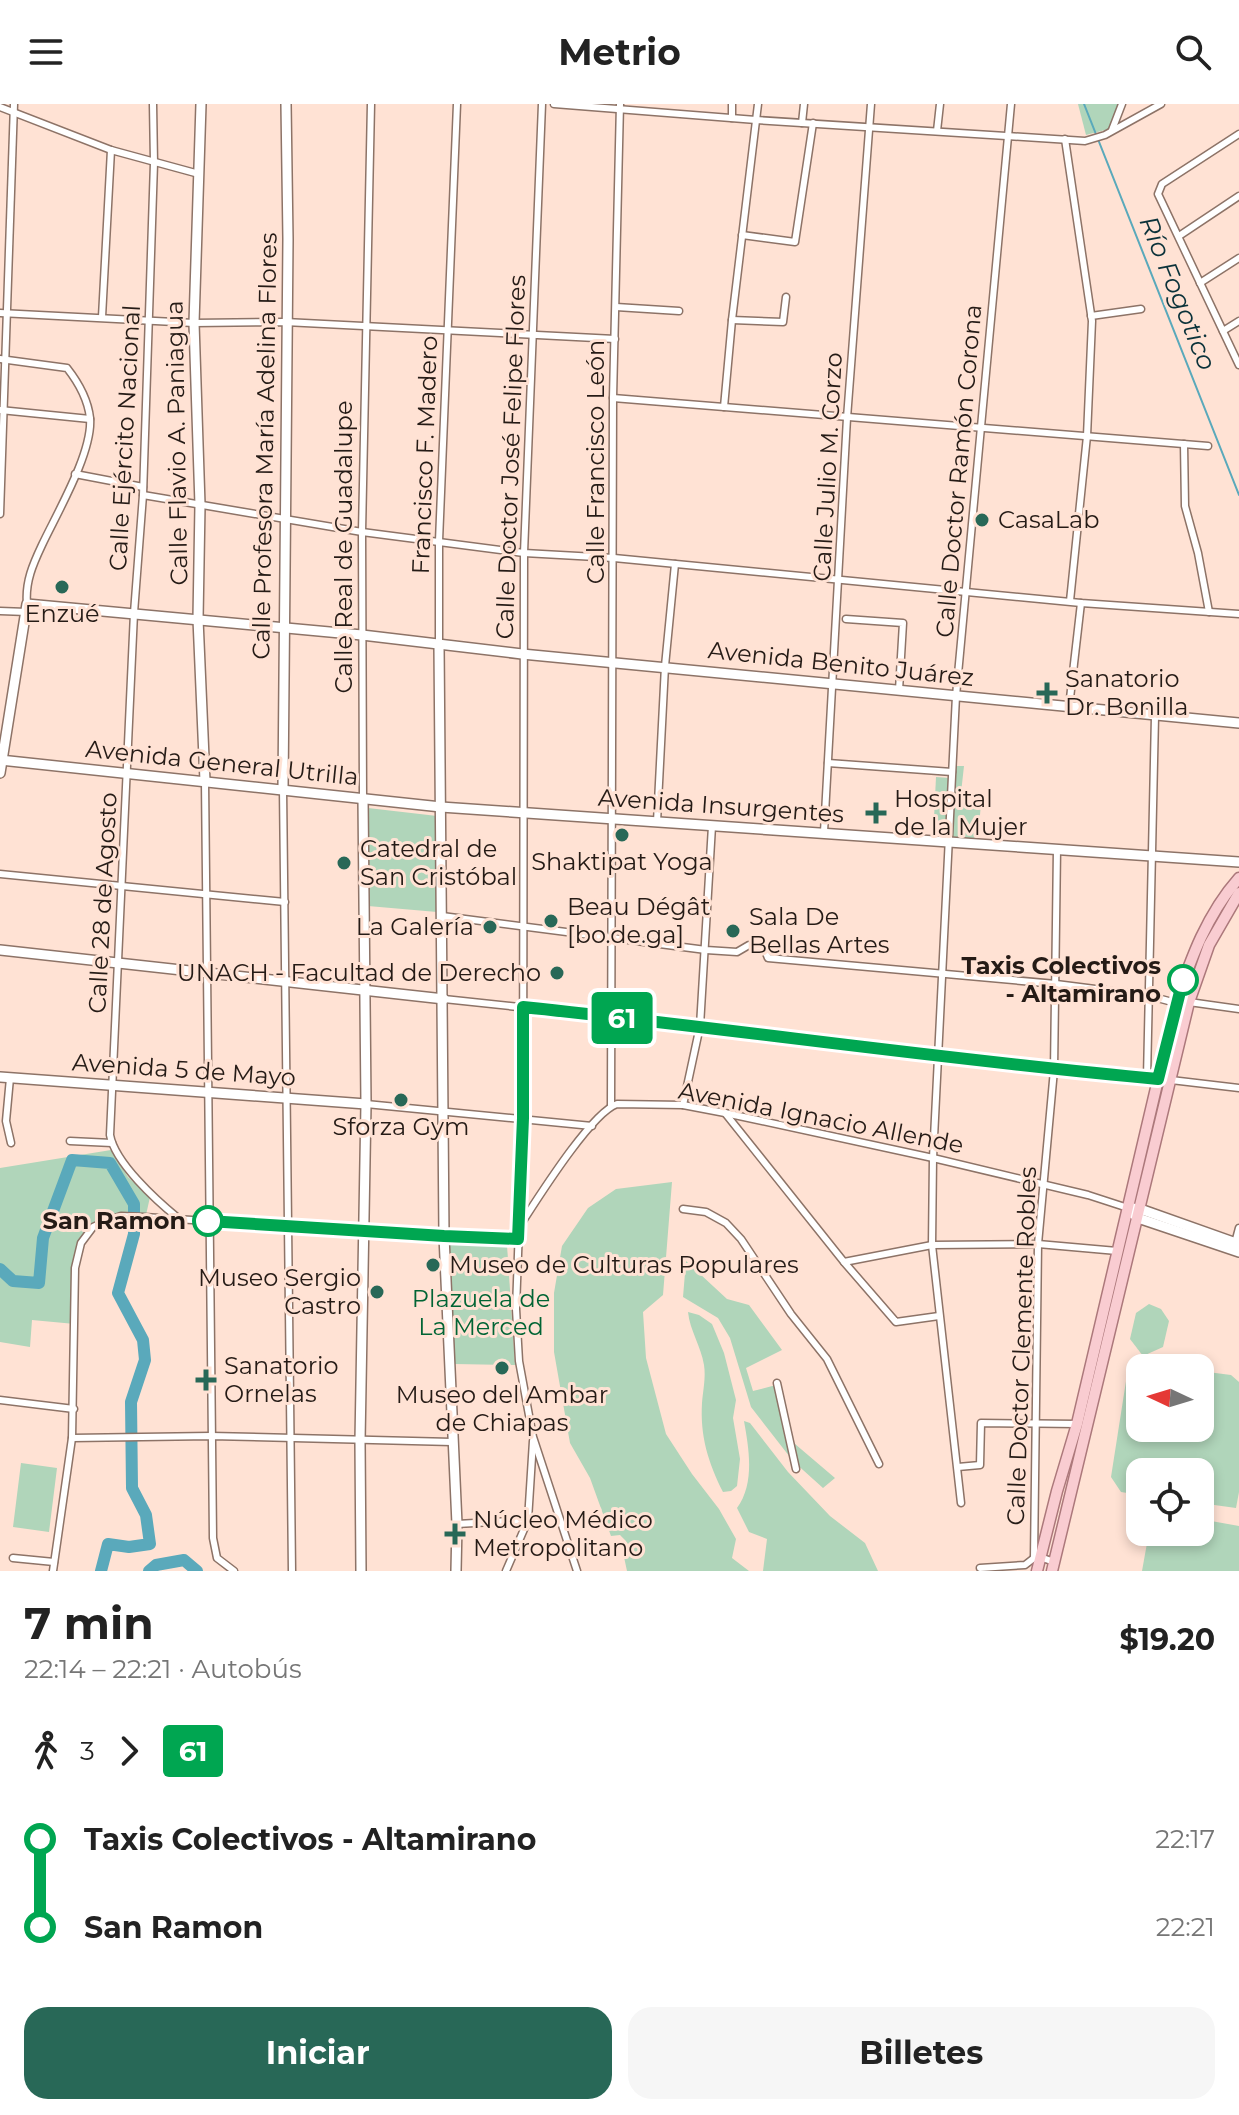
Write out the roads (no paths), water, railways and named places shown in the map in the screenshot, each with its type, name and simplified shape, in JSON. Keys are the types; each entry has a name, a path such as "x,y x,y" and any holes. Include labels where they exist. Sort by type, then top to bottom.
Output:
{"main road":[{"path":"1135,1212 1153,1078 1176,1003 1212,914 1239,878"},
{"path":"1037,1571 1037,1558 1171,1081 1189,1002 1209,945 1239,893"},
{"path":"1053,1566 1123,1253"}],"street":[{"path":"0,512 4,314 14,104"},
{"name":"Calle Ejército Nacional","path":"128,774 150,319 153,104"},
{"name":"Calle Flavio A. Paniagua","path":"201,104 194,323 200,505 198,619 205,781"},
{"name":"Calle Profesora María Adelina Flores","path":"283,789 288,239 286,104"},
{"name":"Calle Real de Guadalupe","path":"361,1571 366,1104 362,532 371,104"},
{"name":"Francisco F. Madero","path":"456,1571 457,1524 444,1236 439,541 457,104"},
{"name":"Calle Doctor José Felipe Flores","path":"533,1437 519,1361 516,1309 523,1118 524,553 542,104"},
{"path":"554,104 620,106 756,120 1085,141 1108,133 1161,104"},
{"path":"696,115 697,104"},
{"path":"732,104 732,118"},
{"path":"724,407 758,104"},
{"path":"802,123 804,104"},
{"name":"Calle Julio M. Corzo","path":"824,832 847,418 871,104"},
{"path":"937,131 940,104"},
{"name":"Calle Doctor Ramón Corona","path":"961,1503 932,1245 933,1158 956,696 1011,104"},
{"path":"1108,133 1122,104"},
{"name":"Calle Francisco León","path":"611,1105 613,398 620,106"},
{"path":"0,107 111,150 199,174"},
{"path":"742,235 795,242 813,123"},
{"path":"1239,134 1159,188 1158,194 1239,365"},
{"path":"1065,139 1091,316 1087,436 1070,601"},
{"path":"102,317 111,150"},
{"path":"1179,236 1239,196"},
{"path":"1200,283 1239,258"},
{"path":"732,320 783,322 786,297"},
{"path":"616,307 679,311"},
{"path":"1091,316 1141,309"},
{"path":"4,314 194,323 285,322 615,339"},
{"path":"1223,331 1239,321"},
{"path":"0,773 31,568 75,474 90,419 85,400 67,368 3,360"},
{"path":"613,398 1208,446"},
{"path":"2,410 90,419"},
{"path":"1184,444 1185,506 1209,612"},
{"path":"75,474 143,487"},
{"path":"143,495 362,532 524,553 614,558 1081,603 1239,614"},
{"path":"657,822 665,666 675,564"},
{"path":"1069,709 1081,603"},
{"path":"0,611 27,608"},
{"name":"Avenida Benito Juárez","path":"27,608 198,619 1069,709 1239,723"},
{"path":"846,619 903,623 899,690"},
{"path":"1153,1078 1150,996 1155,716"},
{"name":"Avenida General Utrilla","path":"1,760 441,807"},
{"path":"828,763 952,772"},
{"name":"Calle 28 de Agosto","path":"112,1143 128,774"},
{"path":"205,781 213,1538 217,1558 234,1571"},
{"path":"283,789 292,1571"},
{"name":"Avenida Insurgentes","path":"441,807 1239,862"},
{"path":"683,1105 700,1026 712,826"},
{"name":"Calle Doctor Clemente Robles","path":"1037,1558 1034,1422 1038,1244 1054,1070 1057,849"},
{"path":"0,874 285,902"},
{"path":"442,916 706,950 737,952 749,945 764,948 768,958 1056,984 1150,996 1176,1003"},
{"path":"0,950 700,1026 1054,1070 1239,1088"},
{"path":"1189,1002 1239,1009"},
{"path":"5,1078 6,1121 11,1143"},
{"name":"Avenida 5 de Mayo","path":"5,1078 366,1104"},
{"path":"366,1104 592,1126"},
{"path":"519,1227 557,1168 611,1105"},
{"name":"Avenida Ignacio Allende","path":"611,1105 683,1105 725,1113 933,1158 1135,1212"},
{"path":"725,1113 896,1322 939,1316"},
{"path":"70,1141 112,1143 158,1202 178,1218"},
{"path":"683,1209 706,1212 726,1223 741,1239 791,1314 827,1359 879,1464"},
{"path":"1135,1212 1238,1246 1239,1228"},
{"path":"53,1571 72,1438 75,1268 81,1243 93,1227 121,1216 518,1239"},
{"path":"844,1262 932,1245 1038,1244 1123,1253"},
{"path":"777,1383 796,1469"},
{"path":"0,1400 74,1409"},
{"path":"958,1467 980,1465 981,1423 1077,1424"},
{"path":"72,1438 211,1436 452,1442"},
{"path":"506,1571 528,1520 533,1437"},
{"path":"533,1437 577,1571"},
{"path":"457,1524 528,1520"},
{"path":"13,1558 54,1562"},
{"path":"980,1568 1025,1565 1037,1558 1053,1566"}],"waterway":[{"name":"Río Fogotico","path":"1084,104 1239,495"},
{"path":"0,1269 13,1281 39,1283 43,1238 72,1160 110,1163 134,1204 134,1234 118,1293 143,1340 145,1360 131,1402 132,1488 146,1515 150,1544 129,1547 108,1544 101,1571"},
{"path":"149,1571 156,1565 184,1560 197,1571"}],"place":[{"name":"CasaLab","path":"982,520"},
{"name":"Enzué","path":"62,587"},
{"name":"Sanatorio Dr. Bonilla","path":"1047,693"},
{"name":"Hospital de la Mujer","path":"876,813"},
{"name":"Shaktipat Yoga","path":"622,835"},
{"name":"Catedral de San Cristóbal","path":"344,863"},
{"name":"Beau Dégât [bo.de.ga]","path":"551,921"},
{"name":"La Galería","path":"490,927"},
{"name":"Sala De Bellas Artes","path":"733,931"},
{"name":"UNACH - Facultad de Derecho","path":"557,973"},
{"name":"Taxis Colectivos - Altamirano","path":"1183,980"},
{"name":"Sforza Gym","path":"401,1100"},
{"name":"San Ramon","path":"208,1221"},
{"name":"Museo de Culturas Populares","path":"433,1265"},
{"name":"Museo Sergio Castro","path":"377,1292"},
{"name":"Museo del Ambar de Chiapas","path":"502,1368"},
{"name":"Sanatorio Ornelas","path":"206,1380"},
{"name":"Núcleo Médico Metropolitano","path":"455,1534"}],"park label":[{"name":"Plazuela de La Merced","path":"481,1313"}]}
